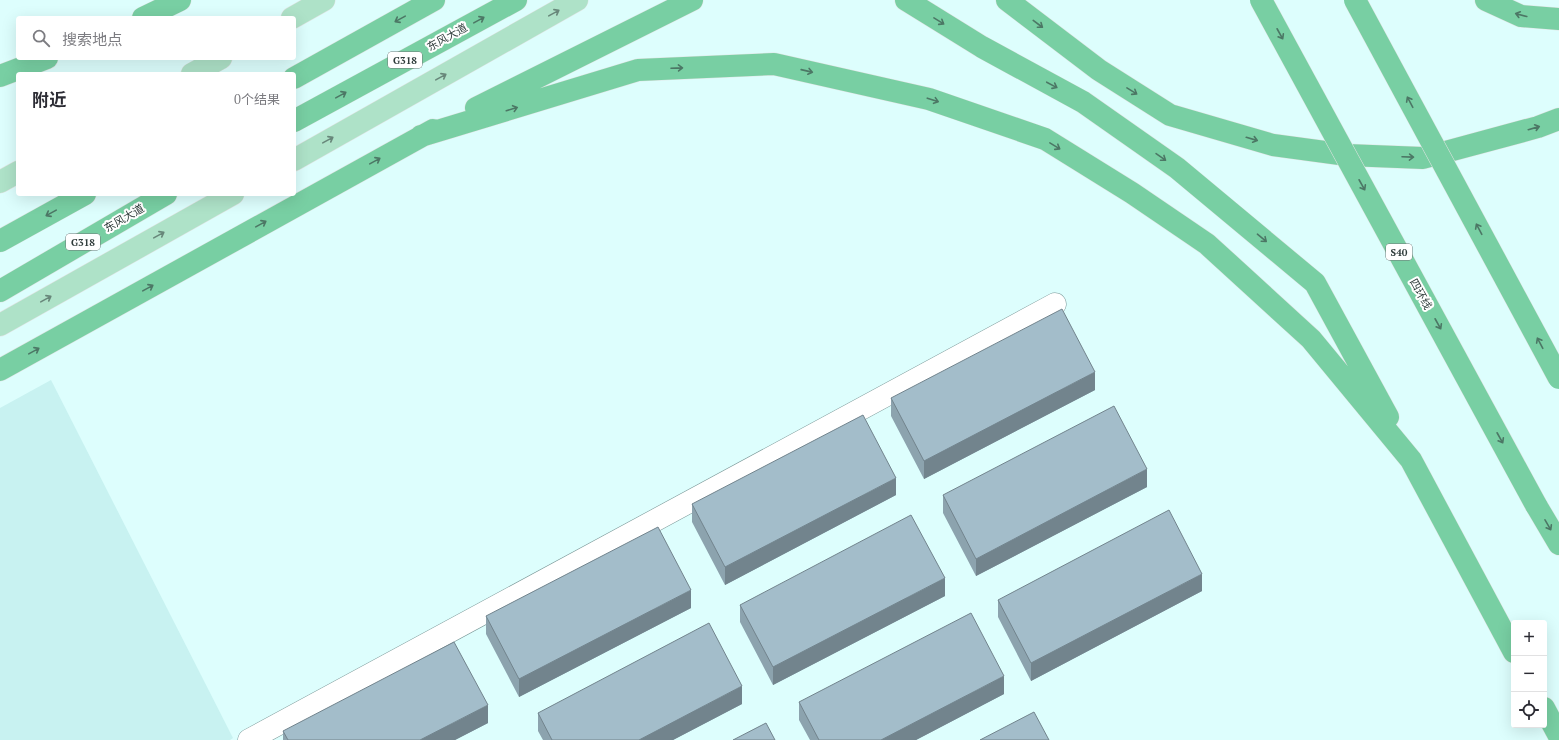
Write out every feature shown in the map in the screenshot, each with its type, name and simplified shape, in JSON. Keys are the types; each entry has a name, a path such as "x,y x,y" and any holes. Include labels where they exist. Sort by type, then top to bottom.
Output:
{"highway":[{"path":"147,16 180,0"},
{"path":"296,77 434,0"},
{"name":"东风大道","path":"296,119 516,0"},
{"path":"0,370 421,136 692,0"},
{"path":"906,0 982,47 1083,102 1177,168 1315,283 1511,646"},
{"path":"1007,0 1099,70 1170,115 1273,145 1347,155 1423,158 1538,128 1559,119"},
{"name":"四环线","path":"1261,0 1559,544"},
{"path":"1355,0 1559,378"},
{"path":"1486,0 1521,16 1559,19"},
{"path":"0,76 42,60"},
{"path":"421,136 638,70 774,64 929,99 1045,139 1132,192 1207,244 1311,338 1411,460"},
{"path":"0,241 81,196"},
{"name":"东风大道","path":"0,291 163,196"},
{"path":"1547,714 1559,736"}],"main road":[{"path":"296,16 324,0"},
{"path":"296,159 577,0"},
{"path":"196,72 217,60"},
{"path":"0,182 16,173"},
{"path":"0,325 229,196"}],"lane":[{"path":"249,740 1055,304"}],"shaded area":[{"path":"51,380 233,738 230,740 0,740 0,408"}],"building":[{"path":"1062,309 1095,372 924,461 891,398"},
{"path":"1114,406 1147,469 976,559 943,495"},
{"path":"863,415 896,478 725,567 692,504"},
{"path":"1169,510 1202,574 1031,663 998,600"},
{"path":"911,515 945,578 773,667 740,605"},
{"path":"658,527 691,590 519,679 486,616"},
{"path":"971,613 1004,676 881,740 819,740 799,702"},
{"path":"709,623 742,686 639,740 552,740 538,713"},
{"path":"454,642 488,705 420,740 288,740 283,731"},
{"path":"1034,712 1049,740 980,740"},
{"path":"766,723 775,740 733,740"}]}
